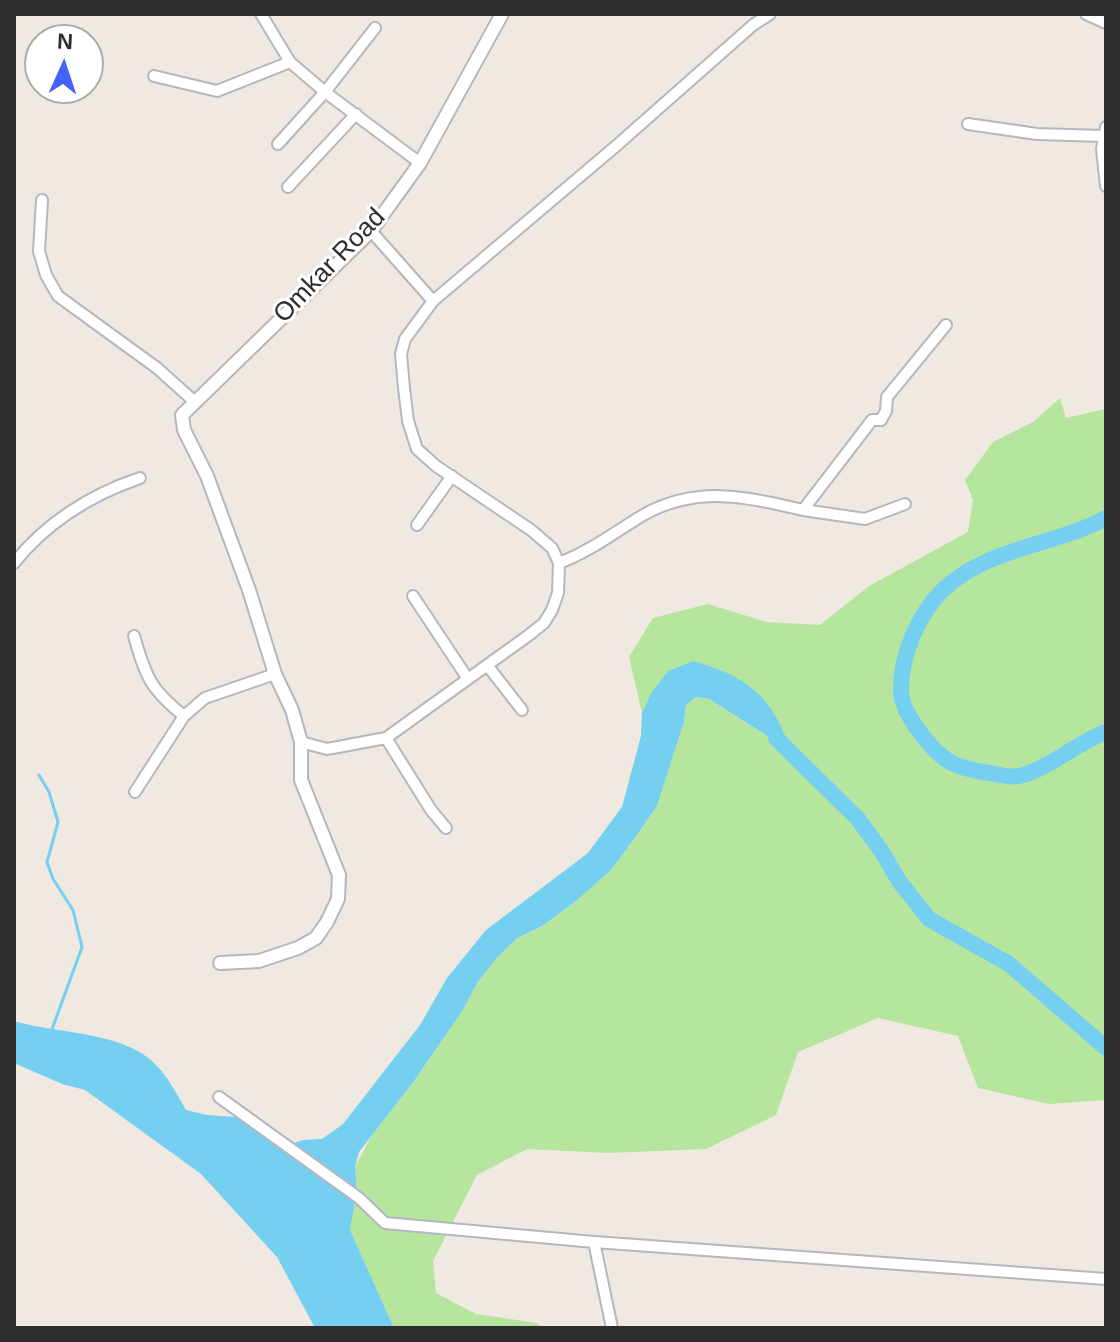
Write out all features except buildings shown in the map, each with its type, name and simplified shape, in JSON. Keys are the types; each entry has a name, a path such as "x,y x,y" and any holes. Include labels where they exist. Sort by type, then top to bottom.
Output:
{"street":[{"path":"261,14 290,62 420,163"},
{"name":"Omkar Road","path":"275,674 249,590 207,476 184,430 182,415 371,231 420,163 502,14"},
{"path":"301,742 327,749 386,738 544,623 558,593 559,563 552,548 417,449 408,421 404,388 401,354 405,339 433,301 753,25 770,14"},
{"path":"1086,14 1106,23"},
{"path":"278,144 325,92 375,28"},
{"path":"154,76 217,91 290,62"},
{"path":"288,187 356,114"},
{"path":"968,124 1037,134 1105,132 1102,149 1106,186"},
{"path":"42,200 39,251 46,275 58,296 157,368 195,402"},
{"path":"371,231 433,301"},
{"path":"803,510 872,420 881,420 887,397 946,325"},
{"path":"417,525 452,476"},
{"path":"14,563 35,538 56,520 113,487 140,478"},
{"path":"559,563 580,555 647,513 699,495 728,495 865,519 905,504"},
{"path":"413,596 468,679"},
{"path":"134,636 146,675 161,697 184,716"},
{"path":"487,665 522,710"},
{"path":"135,792 184,716 205,698 275,674 292,710 301,742 301,780 339,875 338,899 316,938 307,943 259,961 220,963"},
{"path":"386,738 431,810 446,828"},
{"path":"219,1097 359,1198 385,1223 594,1242 1106,1279"},
{"path":"594,1242 612,1328"}],"green space":[{"path":"1060,398 1066,418 1106,409 1106,1100 1049,1104 978,1088 958,1036 878,1018 798,1052 776,1115 706,1149 608,1153 527,1149 477,1175 433,1261 436,1293 476,1314 537,1323 542,1328 394,1328 350,1230 357,1191 355,1167 372,1135 414,1081 496,959 517,938 542,926 576,901 611,870 634,839 657,806 684,722 686,705 696,697 709,699 790,751 668,671 642,713 629,657 653,618 708,604 767,622 820,625 869,586 968,532 973,500 965,480 993,442 1033,422"}],"water":[{"path":"693,661 729,674 756,691 776,716 791,751 709,699 696,697 686,705 684,722 657,806 634,839 611,870 576,901 542,926 517,938 496,959 414,1081 359,1152 355,1167 357,1191 350,1230 394,1328 315,1328 277,1257 201,1174 85,1090 62,1084 14,1063 14,1021 111,1040 146,1056 159,1068 186,1110 236,1117 288,1145 322,1139 343,1124 420,1025 447,978 486,930 588,853 622,807 641,736 642,713 652,692 668,671"}],"waterway":[{"path":"1106,518 981,564 945,588 927,609 913,636 904,664 901,692 913,722 937,752 954,764 979,772 1013,777 1030,773 1106,732"},
{"path":"776,738 858,819 899,881 929,919 1009,964 1106,1048"},
{"path":"39,775 49,792 58,822 47,862 53,879 73,910 82,947 51,1032"}]}
